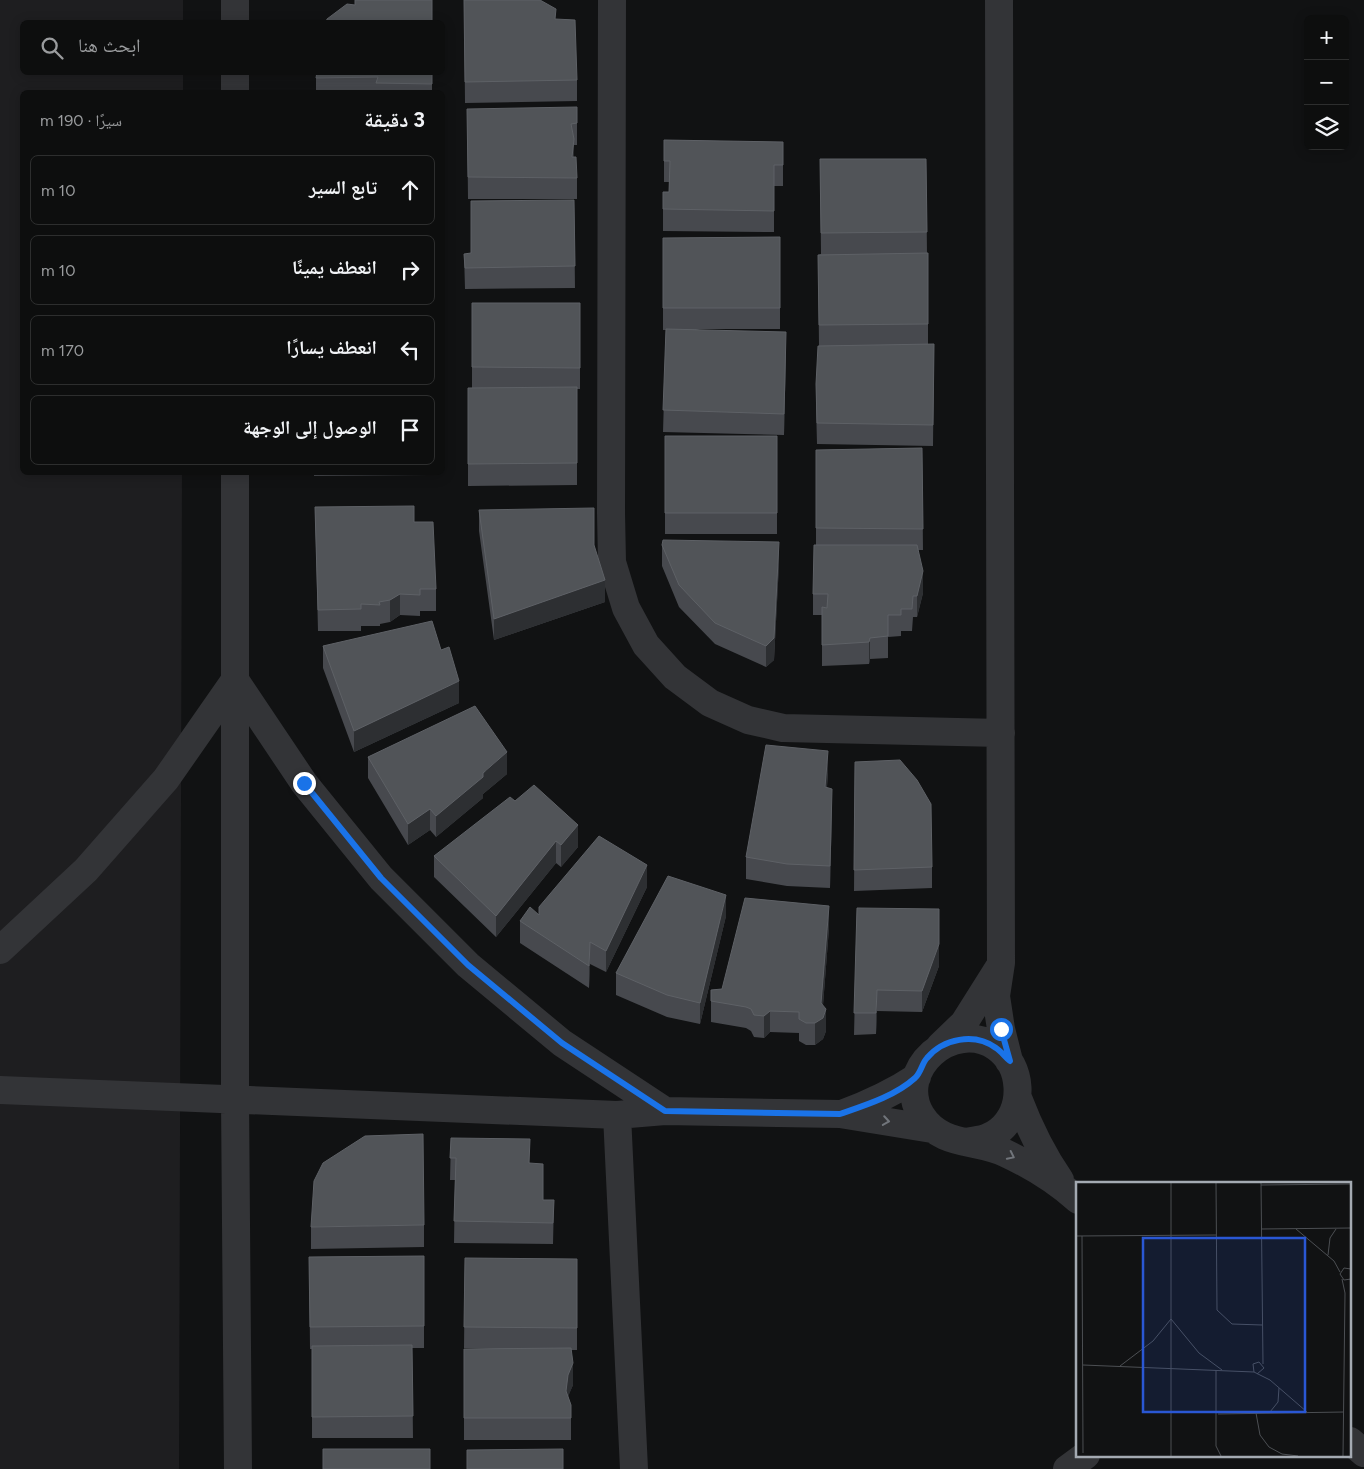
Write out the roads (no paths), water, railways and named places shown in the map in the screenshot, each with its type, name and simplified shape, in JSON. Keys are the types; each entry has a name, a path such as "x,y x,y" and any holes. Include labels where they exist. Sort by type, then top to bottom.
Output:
{"street":[{"path":"235,0 235,20"},
{"path":"612,0 612,562 626,608 646,646 675,677 710,702 748,720 783,728 1001,733"},
{"path":"999,0 1001,963 996,996 1001,1029 1017,1079 1018,1098 1031,1131 1048,1162 1073,1196"},
{"path":"235,75 235,90"},
{"path":"235,475 234,1099 238,1469"},
{"path":"0,950 86,870 166,779 235,680"},
{"path":"235,680 304,783 381,878 468,965 562,1043 665,1111"},
{"path":"1001,963 964,1023 925,1059 917,1077 915,1095 920,1114 932,1129 942,1136 1002,1152 1037,1169 1073,1196"},
{"path":"940,1046 958,1040 978,1040 996,1047 1010,1061"},
{"path":"840,1114 868,1105 917,1077"},
{"path":"0,1090 617,1115 665,1111 840,1114 932,1129"},
{"path":"965,1142 984,1139 1000,1130 1012,1116 1018,1098"},
{"path":"617,1115 634,1469"},
{"path":"1352,1443 1364,1453"},
{"path":"1067,1469 1085,1456"}]}
